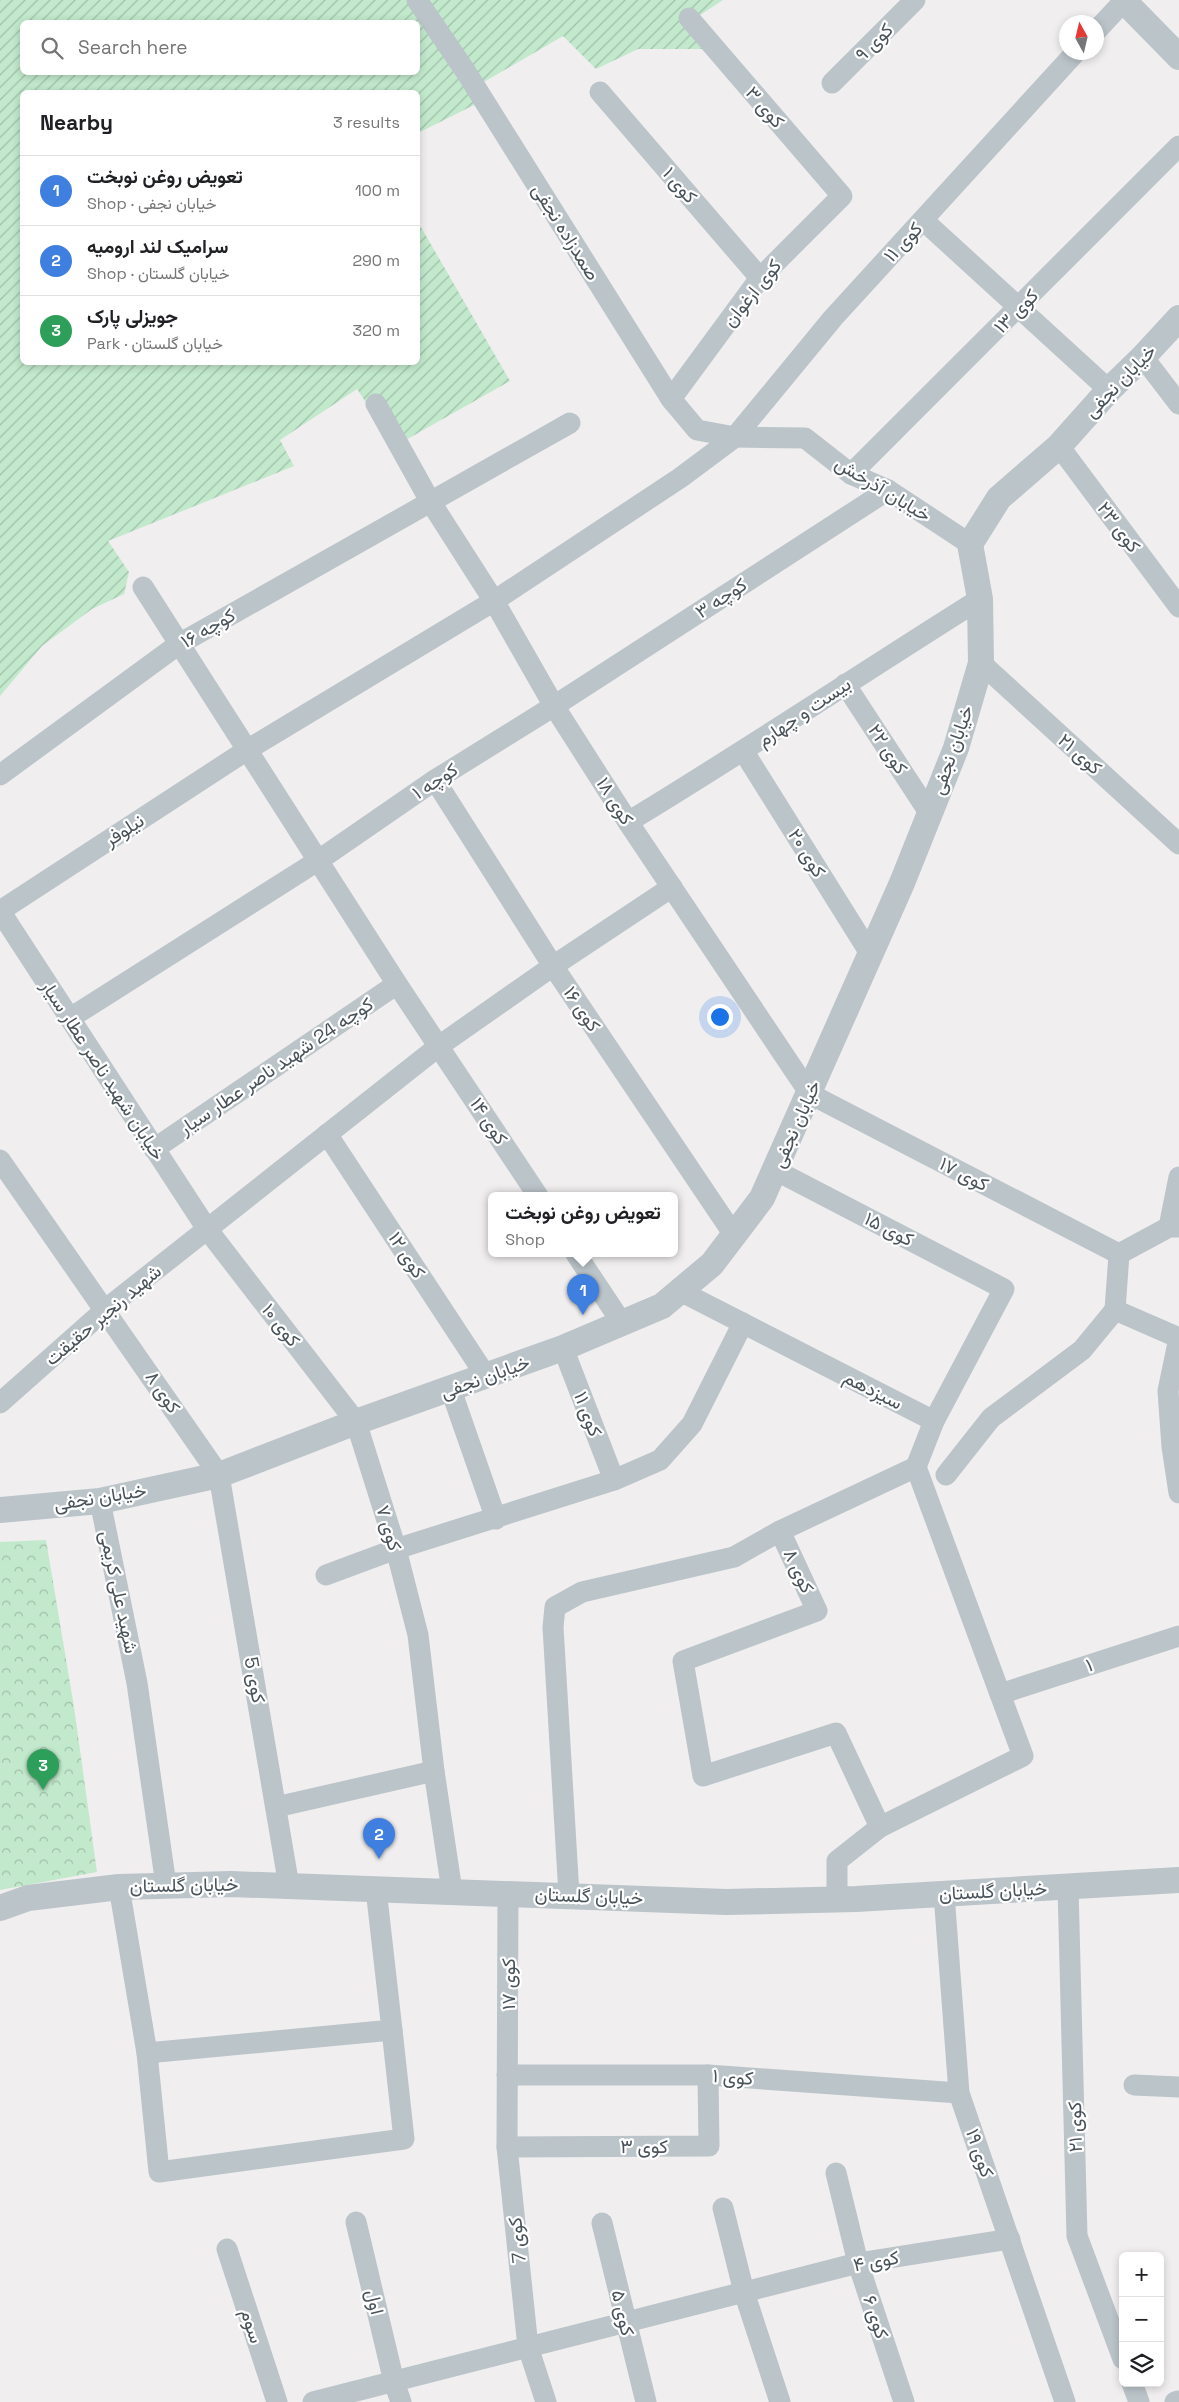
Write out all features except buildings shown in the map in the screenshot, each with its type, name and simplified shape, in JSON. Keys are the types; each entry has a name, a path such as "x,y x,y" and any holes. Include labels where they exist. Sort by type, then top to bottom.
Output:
{"street":[{"name":"صمدزاده نجفی","path":"417,0 466,72 672,398 696,430 735,437"},
{"path":"1104,21 1123,0 1179,57"},
{"name":"کوی ۹","path":"832,83 910,2"},
{"name":"کوی ۳","path":"688,18 842,196"},
{"name":"کوی ۱۱","path":"494,601 680,478 735,437 833,318 1069,60"},
{"name":"کوی ۱","path":"600,92 760,278"},
{"name":"کوی ۱۳","path":"851,474 1179,146"},
{"name":"کوی ارغوان","path":"672,398 760,278 842,196"},
{"path":"923,220 1109,390"},
{"name":"خیابان نجفی","path":"0,1510 100,1500 219,1474 356,1422 451,1390 563,1348 662,1306 712,1264 762,1198 871,955 956,748 980,663 980,599 970,544 999,498 1059,446 1109,390 1144,357 1179,318"},
{"path":"1144,357 1179,404"},
{"name":"کوی ۱۸","path":"376,404 430,501 494,601 554,706 628,822 810,1094"},
{"name":"کوچه ۱۶","path":"0,775 179,644 570,423"},
{"name":"خیابان آذرخش","path":"735,437 805,438 851,474 888,490 970,544"},
{"name":"کوی ۲۳","path":"1059,446 1179,608"},
{"name":"کوچه ۳","path":"554,706 888,490"},
{"name":"کوی ۱۴","path":"143,587 398,984 535,1192"},
{"name":"بیست و چهارم","path":"628,822 744,752 846,684 980,599"},
{"name":"نیلوفر","path":"0,911 247,750 494,601"},
{"name":"کوی ۲۱","path":"980,663 1179,844"},
{"name":"کوی ۲۲","path":"846,684 930,814"},
{"name":"کوچه ۱","path":"70,1018 319,860 435,780 554,706"},
{"name":"کوی ۲۰","path":"744,752 871,955"},
{"name":"کوی ۱۶","path":"435,780 553,966 734,1235"},
{"name":"شهید رنجبر حقیقت","path":"2,1396 106,1309 439,1046 672,886"},
{"name":"خیابان شهید ناصر عطار سیار","path":"0,911 207,1229"},
{"name":"کوچه 24 شهید ناصر عطار سیار","path":"154,1149 398,984"},
{"name":"کوی ۱۷","path":"810,1094 1119,1254"},
{"name":"کوی ۱۲","path":"327,1134 486,1376"},
{"name":"کوی ۸","path":"0,1160 106,1309 219,1474"},
{"name":"کوی ۱۵","path":"775,1170 1004,1289 934,1421"},
{"path":"946,1475 991,1418 1082,1350 1114,1310 1119,1254 1174,1227 1179,1177"},
{"name":"کوی ۱۰","path":"207,1229 356,1422"},
{"path":"578,1257 622,1323"},
{"name":"سیزدهم","path":"680,1291 934,1421"},
{"path":"1114,1310 1179,1338 1168,1391 1172,1447 1179,1492"},
{"path":"326,1575 396,1549 496,1519 614,1480 660,1460 692,1424 742,1323"},
{"name":"کوی ۱۱","path":"563,1348 614,1480"},
{"path":"451,1390 496,1519"},
{"path":"837,1899 837,1861 880,1827 1022,1756 916,1467 934,1421"},
{"name":"کوی ۷","path":"356,1422 396,1549 418,1635 434,1771 452,1891"},
{"path":"569,1895 553,1627 555,1607 582,1592 734,1557 780,1531 916,1467"},
{"name":"کوی 5","path":"219,1474 289,1886"},
{"name":"شهید علی کریمی","path":"100,1500 137,1683 166,1885"},
{"name":"کوی ۸","path":"780,1531 818,1611 683,1661 703,1776 836,1733 880,1827"},
{"name":"۱","path":"1000,1694 1179,1636"},
{"path":"276,1807 434,1771"},
{"name":"خیابان گلستان","path":"0,1908 28,1898 119,1887 166,1885 376,1888 726,1902 944,1894 1179,1880"},
{"path":"119,1887 147,2053 159,2172 404,2139 376,1888"},
{"name":"کوی ۲۱","path":"1068,1887 1077,2236 1119,2348"},
{"name":"کوی ۱۷","path":"507,2075 508,1893"},
{"name":"کوی ۱۹","path":"944,1894 959,2094 1065,2402"},
{"path":"147,2053 392,2030"},
{"name":"کوی ۳","path":"507,2147 709,2146 708,2074"},
{"name":"کوی ۱","path":"507,2075 708,2074 959,2094"},
{"name":"کوی 7","path":"507,2075 507,2147 528,2347 546,2402"},
{"path":"1134,2085 1179,2087"},
{"name":"کوی ۶","path":"836,2172 858,2263 904,2402"},
{"path":"723,2208 744,2292 780,2402"},
{"name":"اول","path":"356,2222 394,2382 401,2402"},
{"name":"کوی ۵","path":"602,2222 646,2402"},
{"name":"کوی ۴","path":"313,2402 858,2263 1010,2239"},
{"name":"سوم","path":"228,2249 277,2402"},
{"path":"1133,2387 1139,2402"}],"green space":[{"path":"0,0 723,0 694,19 705,49 638,49 596,69 563,36 470,90 476,104 420,132 420,90 20,90 20,365 420,365 420,225 510,381 395,446 357,389 280,440 294,466 108,541 129,572 124,594 92,609 42,646 0,696"},
{"path":"46,1540 74,1707 97,1872 0,1890 0,1542"}],"place":[{"name":"تعویض روغن نوبخت","path":"583,1315"},
{"name":"جویزلی پارک","path":"43,1790"},
{"name":"سرامیک لند ارومیه","path":"379,1859"}]}
